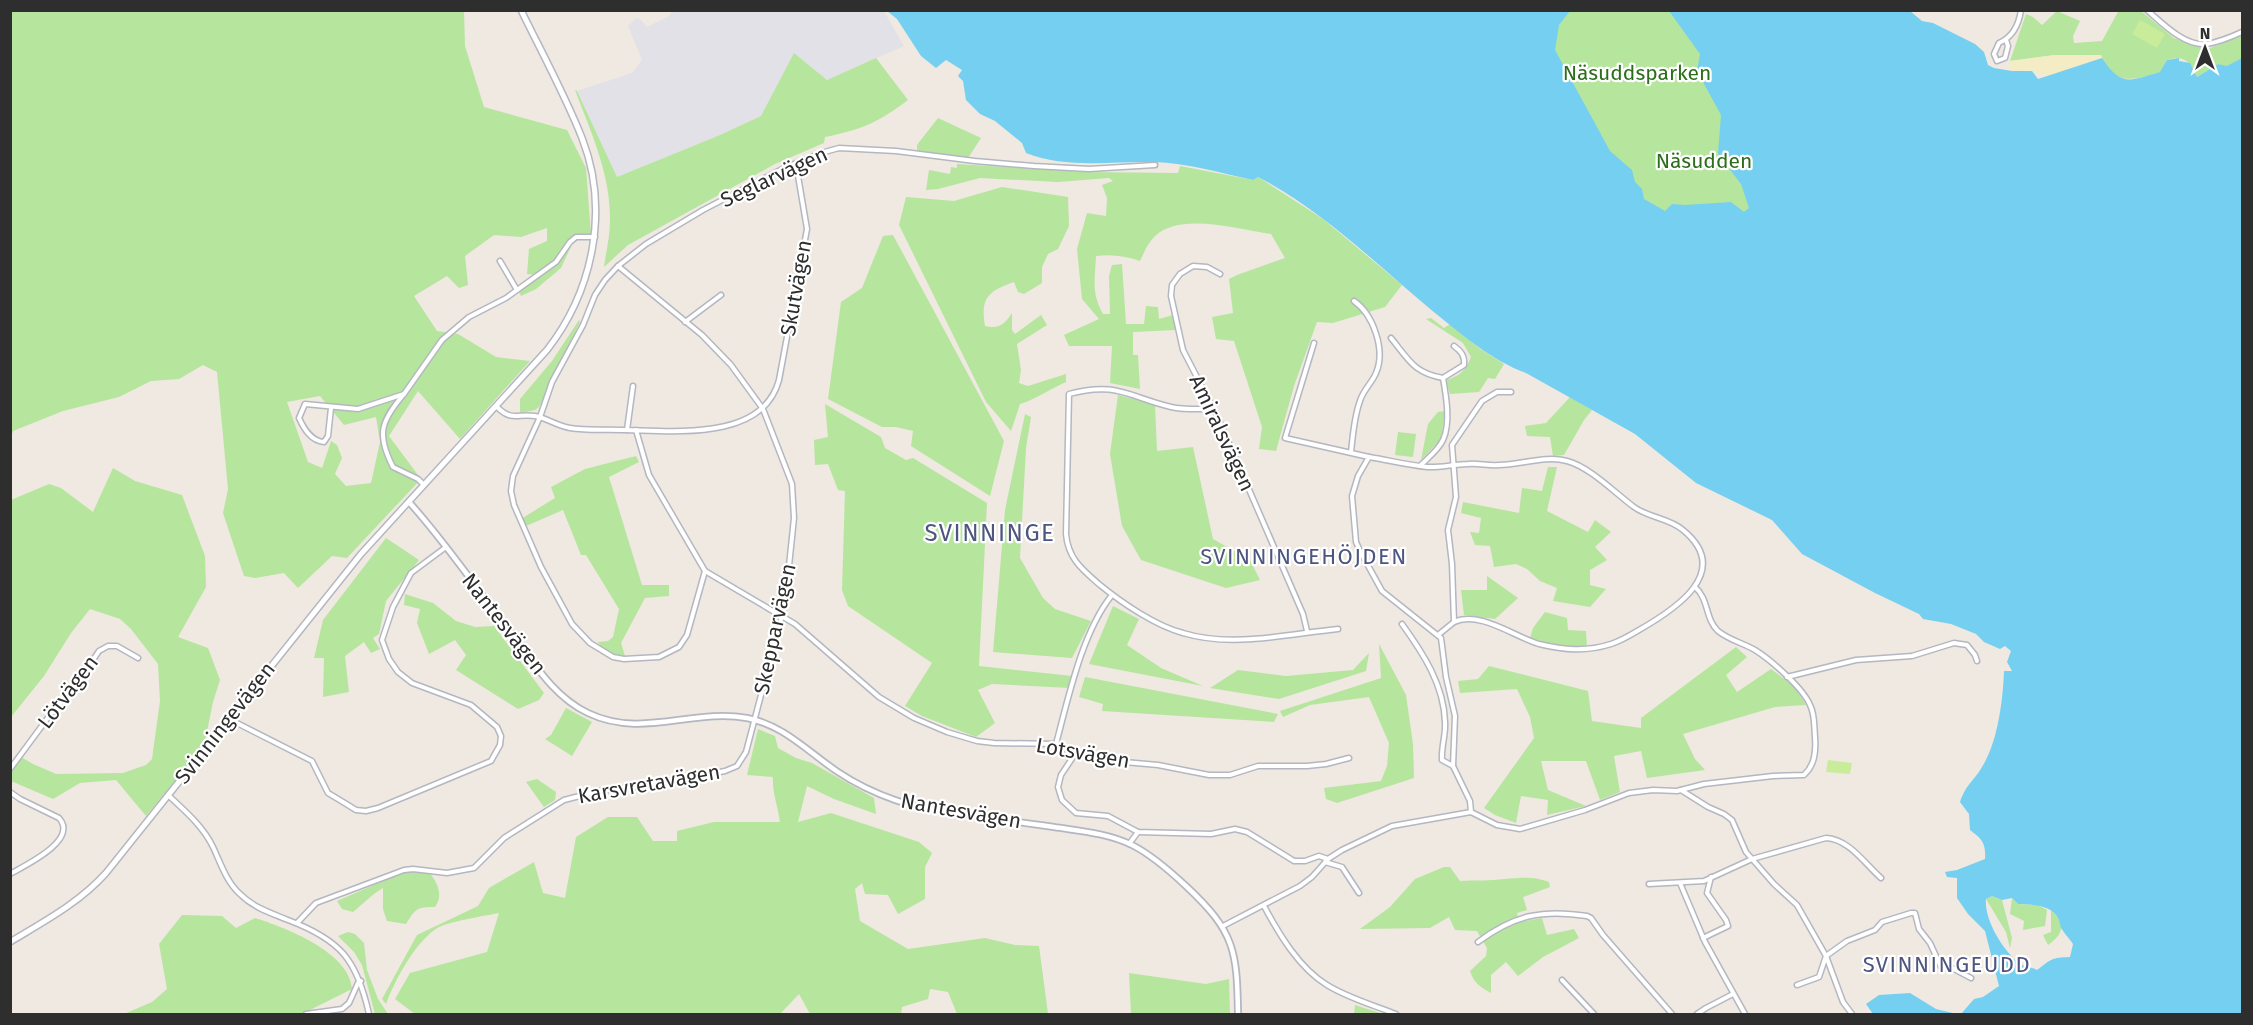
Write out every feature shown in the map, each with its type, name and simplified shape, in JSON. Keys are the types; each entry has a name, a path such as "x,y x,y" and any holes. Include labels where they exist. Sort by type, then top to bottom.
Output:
{"main road":[{"name":"Svinningevägen","path":"10,942 64,910 93,887 347,570 547,350 565,326 584,284 595,237 594,188 583,139 521,10"}],"street":[{"path":"2147,10 2184,39 2197,44 2217,42 2242,32"},
{"path":"2006,40 2008,46 2005,58 1997,61 1994,54 1999,43 2006,40 2014,31 2022,11"},
{"name":"Seglarvägen","path":"705,571 686,638 673,652 659,657 616,658 603,652 583,637 568,619 521,525 511,494 514,474 540,417 552,382 583,325 595,294 604,280 618,266 646,244 687,219 828,150 848,148 896,151 975,161 1089,169 1155,165"},
{"name":"Skutvägen","path":"763,409 774,395 779,380 806,240 805,210 796,164"},
{"path":"424,485 418,479 393,467 382,441 382,431 392,409 442,340 469,317 517,290 556,261 576,237 595,237"},
{"path":"500,261 517,290"},
{"name":"Skepparvägen","path":"618,266 711,343 731,365 763,409 789,475 794,495 792,545 782,615 756,720"},
{"name":"Amiralsvägen","path":"1220,274 1203,266 1191,267 1177,277 1171,292 1183,350 1213,409 1303,614 1307,631"},
{"path":"685,322 721,295"},
{"path":"1351,452 1360,400 1377,372 1379,350 1372,322 1354,301"},
{"path":"1391,338 1413,367 1427,375 1443,378 1464,365 1464,358 1460,350 1454,346"},
{"path":"1314,343 1285,438 1369,458 1420,466 1469,463 1500,465 1556,459 1575,463 1641,512 1677,525 1686,532 1702,559 1701,575 1685,599 1654,623 1621,641 1590,650 1540,644 1485,622 1463,619 1454,622 1438,635"},
{"path":"1420,466 1443,440 1447,406 1443,378"},
{"path":"627,430 633,386"},
{"path":"1213,409 1174,408 1131,393 1111,389 1070,394 1067,547 1081,568 1112,595 1162,625 1196,636 1251,638 1338,628"},
{"path":"1454,622 1448,530 1456,497 1452,445 1482,401 1497,392 1511,392"},
{"path":"331,408 327,438 324,442 313,439 299,418 305,404 331,408 368,408 404,394"},
{"path":"496,407 512,417 531,415 570,429 627,430 711,429 731,424 763,409"},
{"path":"636,430 649,475 705,571"},
{"path":"1369,458 1358,476 1352,496 1358,546 1370,573 1382,591 1438,635 1442,641 1446,677 1455,716 1452,766 1470,801 1471,812"},
{"name":"Nantesvägen","path":"409,502 550,684 586,713 616,723 632,724 725,717 756,720 787,734 856,782 898,801 928,808 1094,833 1129,844 1169,871 1204,903 1223,926 1236,957 1238,1014"},
{"path":"229,719 312,761 328,793 356,810 366,811 378,808 492,761 500,745 501,736 497,728 471,705 412,683 398,672 382,640 393,607 411,573 446,547"},
{"name":"Lotsvägen","path":"705,571 782,615 805,632 879,697 914,718 947,732 977,741 1056,744 1075,754 1102,760 1169,766 1218,776 1258,766 1307,766 1349,758"},
{"path":"1223,926 1308,881 1326,861 1341,850 1392,826 1471,812 1497,825 1520,829 1585,810 1629,793 1681,790 1716,782 1804,775 1810,769 1815,754 1812,708 1800,690 1755,650 1719,631 1712,622 1703,595 1695,587"},
{"path":"1056,744 1089,635 1112,595"},
{"path":"1402,624 1434,674 1445,723 1442,760 1452,766"},
{"path":"1786,677 1856,660 1912,656 1954,643 1967,645 1977,661"},
{"name":"Lötvägen","path":"10,769 50,715 74,688 100,650 108,646 117,646 138,658"},
{"name":"Karsvretavägen","path":"297,923 316,903 404,870 447,873 474,868 504,838 564,800 599,791 644,786 724,771 737,766 746,752 756,720"},
{"path":"1075,754 1059,779 1058,791 1062,800 1076,813 1108,816 1138,832 1211,834 1235,829 1247,832 1294,861 1305,861 1319,856 1342,867 1359,893"},
{"path":"1681,790 1732,820 1742,846 1774,884 1797,905 1826,956 1843,1002 1852,1014"},
{"path":"10,792 59,818 65,827 63,835 57,842 10,874"},
{"path":"168,795 202,829 213,846 224,873 238,893 262,910 297,923 319,934 340,949 354,966 361,981 369,1014"},
{"path":"1129,844 1138,832"},
{"path":"1649,884 1699,882 1752,859 1817,840 1837,839 1846,844 1881,878"},
{"path":"1703,938 1728,927 1726,920 1707,893 1711,877"},
{"path":"1680,883 1703,938 1745,1014"},
{"path":"1264,906 1282,939 1302,965 1315,977 1341,993 1396,1014"},
{"path":"1478,942 1495,929 1530,915 1560,912 1587,916 1672,1014"},
{"path":"1797,985 1817,978 1822,972 1826,956 1847,941 1875,930 1882,922 1915,913 1920,929 1930,943 1941,967 1950,967 1971,978"},
{"path":"1822,972 1832,971"},
{"path":"1562,980 1594,1014"},
{"path":"306,1014 342,1009 347,1005 361,981"},
{"path":"1697,1014 1734,994"}],"shaded area":[{"path":"672,11 884,11 904,46 827,80 794,54 761,116 617,177 577,91 632,73 642,60 628,26 636,18 647,27 669,16"}],"green space":[{"path":"2119,10 2141,11 2174,38 2202,48 2210,48 2242,36 2242,59 2227,67 2218,64 2197,77 2186,61 2178,58 2167,60 2161,72 2133,79 2118,77 2111,72 2101,55 2055,55 2010,61 2026,14 2042,25 2057,11 2080,21 2073,36 2074,43 2102,41"},
{"path":"11,11 464,11 465,46 484,107 567,130 586,168 591,235 574,240 561,268 536,289 521,296 519,291 539,275 527,274 529,249 547,241 547,228 521,237 494,235 465,256 468,285 459,288 447,276 414,296 437,331 458,334 496,357 530,361 460,439 418,391 389,436 421,479 347,558 332,556 298,588 284,573 255,578 244,576 223,513 228,489 217,372 203,365 179,379 151,381 119,397 63,411 13,431 11,438","holes":["320,396 344,425 376,417 380,442 371,483 346,486 335,474 342,458 337,445 331,441 322,468 308,462 287,402"]},
{"name":"Näsudden","path":"1210,11 1791,11 1863,119 1642,306"},
{"path":"2140,20 2165,34 2157,48 2132,34"},
{"path":"794,53 827,80 876,58 908,100 869,124 825,137 824,143 775,164 628,245 604,267 610,227 607,187 599,154 575,90 617,177 761,116"},
{"path":"938,118 981,138 968,158 917,151 917,145"},
{"path":"957,164 1084,172 1178,173 1180,166 1253,180 1258,177 1323,219 1402,285 1385,307 1333,323 1317,322 1294,386 1276,451 1259,449 1262,427 1234,341 1216,339 1212,317 1233,313 1229,279 1285,258 1271,234 1210,224 1179,225 1165,229 1154,237 1140,261 1118,256 1096,256 1095,292 1103,314 1110,314 1109,276 1112,265 1122,264 1126,324 1144,324 1146,306 1158,307 1159,319 1173,315 1176,330 1133,332 1133,355 1138,355 1140,389 1110,383 1112,346 1069,346 1064,335 1099,319 1082,299 1077,249 1087,213 1106,216 1107,198 1102,185 1113,181 1109,178 1058,182 980,178 926,190 929,170 950,174 951,167 957,168"},
{"path":"1002,187 1068,197 1069,226 1058,249 1048,254 1042,267 1042,283 1024,294 1018,292 1014,282 993,292 985,302 985,326 1001,325 1012,313 1012,330 1015,334 1041,315 1047,325 1017,344 1021,370 1019,383 1028,386 1066,374 1066,382 1020,404 1011,431 986,402 899,225 906,197 954,201"},
{"path":"893,235 1004,441 990,496 911,446 913,431 882,427 828,399 841,302 862,288 883,236"},
{"path":"1431,318 1444,328 1450,324 1479,348 1504,364 1495,379 1488,378 1479,392 1450,394 1446,380 1462,372 1471,357 1463,343 1426,319"},
{"path":"579,320 539,407 520,413 520,399 552,361"},
{"path":"1118,395 1155,405 1157,451 1193,447 1213,539 1250,560 1260,580 1226,588 1141,560 1122,526 1110,454"},
{"path":"1570,397 1592,410 1564,455 1553,456 1550,437 1527,436 1525,426 1546,423"},
{"path":"825,404 881,437 885,448 906,460 913,458 987,503 979,666 1072,676 1070,688 992,684 978,690 995,723 976,737 922,716 905,706 932,663 848,606 842,590 845,491 838,490 828,464 815,465 814,440 828,437"},
{"path":"1445,411 1441,439 1421,460 1428,424 1438,412"},
{"path":"1025,414 1031,417 1026,448 1020,558 1043,598 1055,609 1091,621 1072,658 993,652 1005,510"},
{"path":"1398,432 1416,434 1413,457 1395,455"},
{"path":"636,456 639,462 609,477 642,585 669,585 669,596 645,598 621,643 625,656 606,651 598,642 608,641 613,637 619,609 586,555 581,555 563,510 526,526 521,519 555,498 551,487 585,469"},
{"path":"1548,467 1557,467 1547,511 1588,532 1595,520 1611,532 1595,547 1607,560 1590,570 1590,585 1606,589 1590,607 1553,601 1557,588 1540,581 1527,569 1516,564 1494,567 1490,546 1475,545 1470,532 1479,533 1481,518 1461,513 1463,502 1519,513 1522,488 1542,491"},
{"path":"113,468 135,481 182,495 205,556 206,587 178,637 208,648 220,680 204,746 146,816 116,780 80,783 53,799 11,781 11,774 21,757 56,774 123,773 146,765 152,759 160,701 158,664 131,629 120,619 90,609 71,633 44,676 11,717 11,500 49,484 61,488 93,512"},
{"path":"386,538 419,560 386,601 379,634 373,638 380,649 371,653 364,642 345,656 349,692 323,697 324,658 314,658 323,620"},
{"path":"1487,576 1518,598 1495,619 1464,615 1461,590 1487,590"},
{"path":"405,594 433,603 456,621 475,627 494,626 544,693 539,700 518,709 456,670 466,655 455,640 429,654 417,623 420,609 404,605"},
{"path":"1113,606 1139,619 1127,645 1161,668 1203,686 1089,664"},
{"path":"1545,612 1567,618 1568,630 1586,631 1587,648 1550,645 1530,638 1533,628"},
{"path":"1379,644 1406,695 1413,744 1414,778 1337,803 1326,799 1324,788 1381,781 1387,766 1389,743 1369,697 1310,705 1283,717 1280,711 1381,678"},
{"path":"1736,647 1747,657 1726,675 1737,692 1771,669 1795,687 1806,705 1775,707 1683,734 1695,759 1705,770 1647,778 1641,751 1614,756 1620,792 1600,800 1586,761 1541,761 1548,790 1586,806 1547,815 1548,800 1521,796 1516,823 1484,808 1534,738 1530,717 1517,689 1460,693 1458,681 1478,679 1489,666 1588,691 1592,721 1641,728 1641,718"},
{"path":"1369,653 1366,671 1279,699 1210,688 1238,670 1286,676 1353,670"},
{"path":"1085,677 1278,714 1274,722 1102,711 1103,704 1079,697"},
{"path":"566,708 592,722 572,756 545,739 551,735"},
{"path":"758,729 775,736 778,748 796,758 812,763 874,798 876,814 834,799 807,786 798,822 831,813 919,842 932,853 925,867 925,899 898,914 888,895 865,894 862,883 855,889 860,921 908,949 985,938 1015,945 1039,946 1048,1014 957,1014 948,992 930,989 928,999 902,1007 901,1014 810,1014 799,994 780,1014 415,1014 395,999 410,973 487,952 499,913 452,923 430,933 407,961 386,1004 382,999 417,935 478,906 489,888 534,862 543,893 565,898 576,837 608,817 637,817 653,841 677,841 677,831 714,822 780,822 773,777 747,775"},
{"path":"1828,760 1852,763 1850,774 1826,772"},
{"path":"537,779 556,792 555,800 544,807 526,782"},
{"path":"1444,867 1450,867 1460,881 1527,878 1549,882 1550,887 1523,897 1527,910 1517,913 1519,922 1542,918 1547,935 1574,929 1579,938 1543,957 1518,976 1506,962 1491,975 1491,993 1473,979 1470,971 1486,956 1487,948 1477,931 1455,930 1449,917 1430,928 1360,929 1390,907 1415,879"},
{"path":"414,871 429,872 437,884 439,898 435,907 418,909 406,924 387,921 383,909 383,888 353,912 342,909 337,901 399,874"},
{"path":"1992,896 2002,900 2012,938 2010,948 2006,932 1986,899"},
{"path":"2012,898 2018,904 2038,905 2047,910 2045,926 2023,930 2024,921 2010,914"},
{"path":"2051,910 2059,919 2061,928 2057,937 2048,945 2043,935 2051,932"},
{"path":"182,915 222,916 236,928 255,918 282,928 314,943 328,953 340,964 348,976 352,989 302,1014 124,1014 152,1002 167,989 159,944"},
{"path":"348,932 355,934 364,943 367,970 378,999 388,1014 375,1014 362,965 354,952 338,936"},
{"path":"1129,973 1206,984 1229,979 1230,1014 1131,1014"},
{"path":"1355,1005 1383,1014 1354,1014"}],"sand":[{"path":"2055,55 2101,55 2102,58 2046,77 2044,74 2032,71 2008,70 2010,61"}],"water":[{"path":"887,11 1570,11 1559,25 1555,50 1610,151 1632,170 1635,182 1642,189 1644,199 1665,211 1672,204 1731,202 1744,212 1749,208 1741,184 1718,154 1721,115 1697,71 1700,54 1669,11 1910,11 1922,21 1933,23 1975,44 1984,52 1988,65 2012,71 2032,71 2038,79 2102,58 2115,74 2121,78 2133,79 2160,72 2167,60 2179,58 2179,61 2190,63 2197,77 2218,64 2227,66 2242,58 2242,1014 1961,1014 1974,999 1983,997 1999,986 1985,931 1968,914 1957,898 1957,878 1947,877 1945,872 1957,870 1985,859 1984,845 1970,830 1969,814 1960,802 1982,767 1992,745 2001,707 2004,671 2012,671 2007,662 2011,651 2005,646 2000,649 1984,642 1976,634 1951,624 1923,619 1919,614 1802,554 1772,520 1696,483 1635,434 1478,347 1328,223 1258,177 1253,180 1166,163 1073,163 1026,153 1022,143 995,121 980,114 966,100 963,81 958,76 962,70 946,60 936,68 921,56 897,19","holes":["1992,896 2002,900 2012,898 2018,904 2041,906 2051,910 2059,919 2061,928 2073,944 2070,957 2052,959 2037,970 2019,963 2001,943 1988,916 1986,899"]},
{"path":"1910,993 1936,1009 1957,1014 1873,1014 1866,1004 1879,995"}],"district":[{"name":"SVINNINGE","path":"990,533"},
{"name":"SVINNINGEHÖJDEN","path":"1304,556"},
{"name":"SVINNINGEUDD","path":"1947,964"}],"park label":[{"name":"Näsuddsparken","path":"1637,73"}]}
